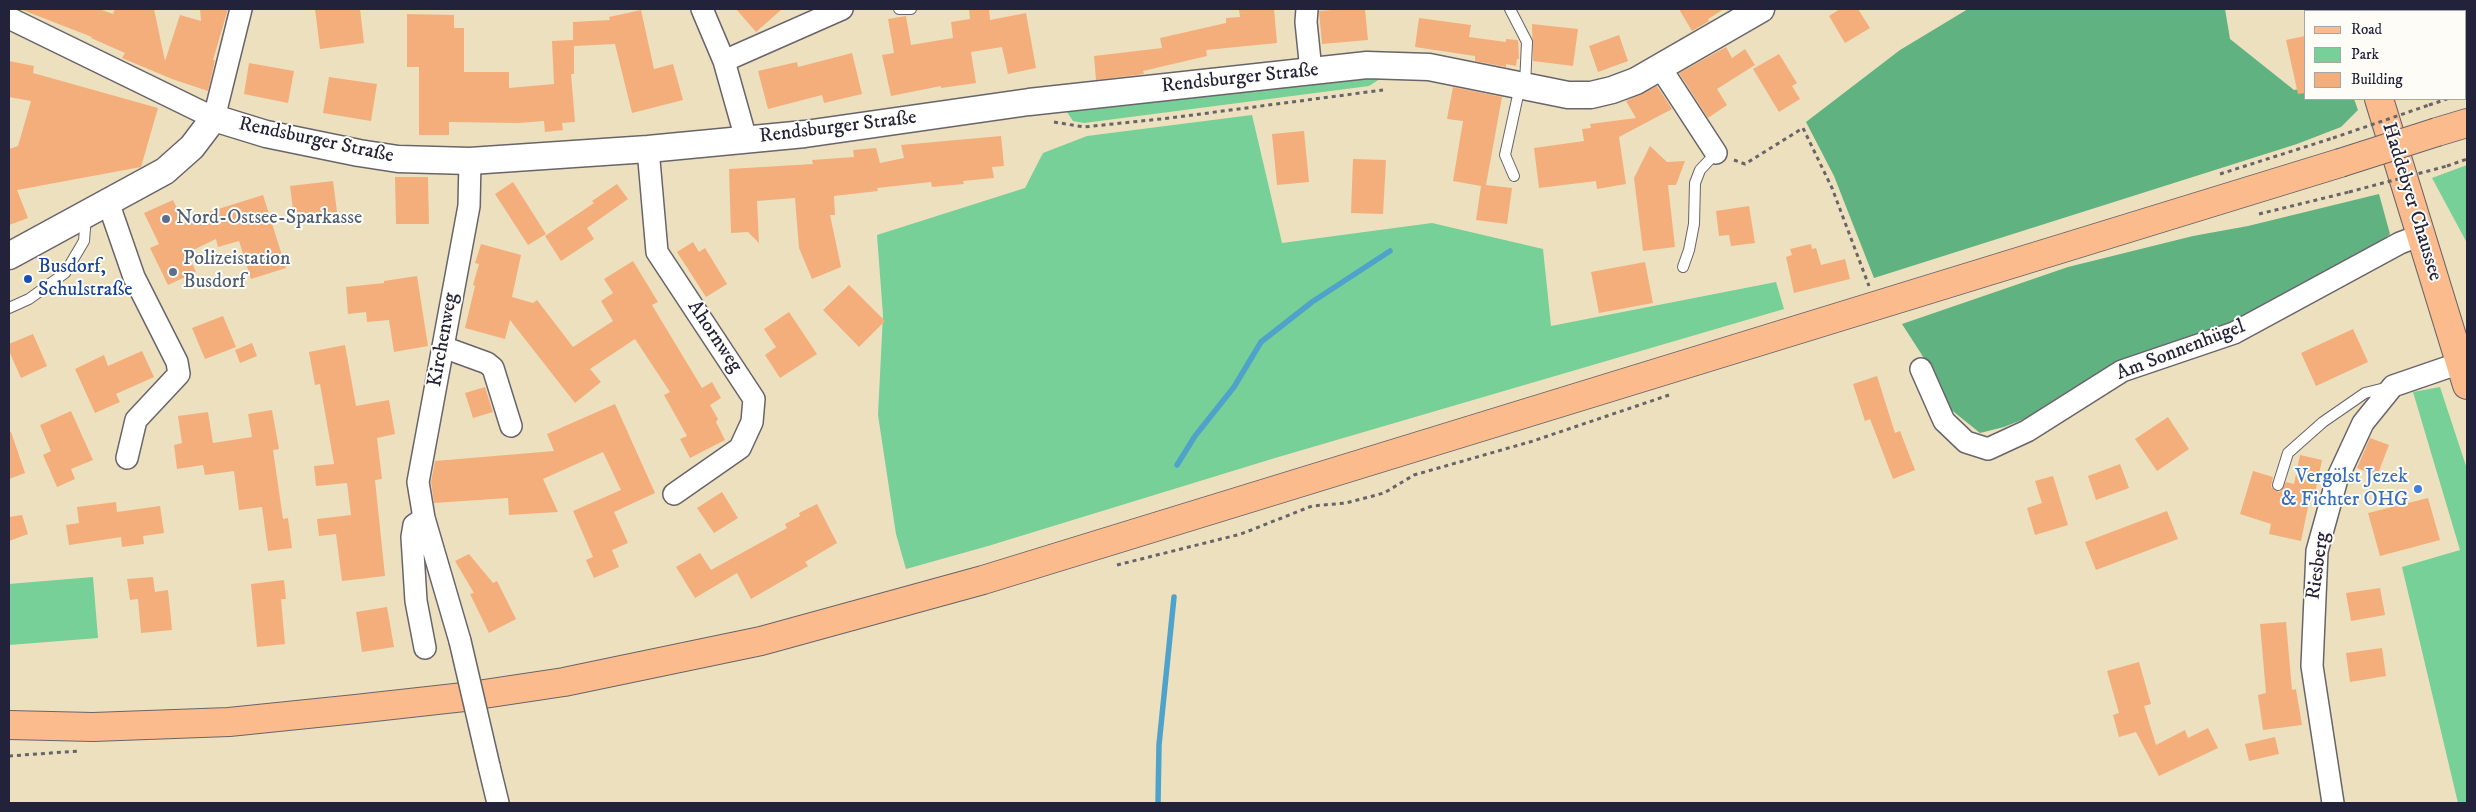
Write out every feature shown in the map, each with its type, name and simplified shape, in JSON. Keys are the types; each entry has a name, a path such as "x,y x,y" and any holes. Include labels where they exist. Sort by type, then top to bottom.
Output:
{"main road":[{"name":"Haddebyer Chaussee","path":"2379,100 2464,374"},
{"path":"9,724 93,726 229,722 356,709 464,697 564,682 761,641 983,580 2336,150 2437,132 2467,123"}],"street":[{"path":"9,256 164,171 192,147 214,118 241,9"},
{"path":"702,9 724,61 746,139"},
{"path":"724,61 842,9"},
{"path":"1307,9 1306,22 1311,71"},
{"name":"Rendsburger Straße","path":"9,18 214,118 266,134 359,153 398,158 470,161 648,149 805,134 1029,102 1367,65 1410,65 1448,70 1568,95 1591,95 1636,81 1761,9"},
{"path":"1670,61 1716,154"},
{"name":"Ahornweg","path":"648,149 657,252 754,399 752,422 740,448 674,494"},
{"name":"Kirchenweg","path":"470,161 469,206 418,482 424,518 460,641 498,803"},
{"path":"97,208 177,362 179,374 136,420 127,458"},
{"name":"Am Sonnenhügel","path":"1921,369 1944,421 1966,442 1988,449 2027,431 2122,371 2234,333 2400,243 2421,235"},
{"path":"443,347 487,363 493,368 512,426"},
{"path":"2393,386 2464,374"},
{"name":"Riesberg","path":"2333,803 2312,666 2317,551 2337,479 2363,423 2393,386"},
{"path":"424,518 414,525 412,537 416,601 425,648"}],"lane":[{"path":"899,9 911,9"},
{"path":"1510,9 1527,42 1522,86 1505,155 1514,176"},
{"path":"1683,267 1690,250 1694,224 1695,183 1700,170 1716,154"},
{"path":"9,308 29,299 65,273 84,241 97,208"},
{"path":"2278,485 2288,453 2323,422 2365,392 2393,386"}],"path":[{"path":"1029,102 1036,117 1067,126 1084,127 1307,100 1384,89 1392,85"},
{"path":"2212,176 2336,150 2428,105 2444,100"},
{"path":"1716,154 1745,164 1804,128 1832,188 1869,286 1872,286 1863,290"},
{"path":"2348,192 2447,166 2467,158"}],"green space":[{"path":"1968,9 2225,9 2230,39 2294,90 2304,88 2304,100 2354,100 2358,110 2341,127 2297,144 1874,278 1834,176 1806,122 1900,50"},
{"path":"1383,77 1369,86 1084,123 1073,121 1065,109 1304,79"},
{"path":"1252,115 1282,243 1432,223 1543,249 1551,326 1776,282 1784,309 1275,458 988,546 906,569 896,534 878,415 883,315 877,235 1025,188 1043,153 1087,136"},
{"path":"2467,165 2467,243 2432,178"},
{"path":"2379,194 2390,234 2357,261 2233,325 2119,361 2029,417 2004,427 1980,433 1949,408 1922,355 1902,324 2068,267 2193,236 2248,226"},
{"path":"2440,387 2467,469 2467,803 2458,803 2402,567 2460,550 2413,392"},
{"path":"93,577 98,638 9,645 9,584"}],"building":[{"path":"20,9 99,9 113,14 115,9 154,9 165,61 180,15 201,21 200,9 228,9 213,60 215,60 208,91 172,79 122,58 125,53 92,37"},
{"path":"315,9 360,9 364,43 320,49"},
{"path":"736,9 782,9 756,32"},
{"path":"969,9 989,9 990,20 1026,13 1036,68 1008,74 1002,47 971,52 976,83 941,88 941,86 891,96 882,55 894,53 888,19 906,16 911,45 953,38 951,22 970,19"},
{"path":"1239,9 1274,9 1277,43 1206,50 1207,56 1143,71 1144,74 1096,80 1094,56 1162,48 1160,38 1226,23 1226,18 1240,17"},
{"path":"1365,9 1368,40 1322,44 1319,11"},
{"path":"1679,9 1724,9 1692,31"},
{"path":"1840,9 1858,9 1870,28 1845,43 1829,16"},
{"path":"641,10 654,69 673,64 683,100 632,113 615,44 574,46 574,74 571,74 575,122 562,123 563,130 545,132 544,121 518,123 449,122 449,135 419,135 419,67 407,67 407,14 454,15 454,28 464,28 464,72 509,72 509,88 554,84 552,41 573,40 573,22 610,20 609,17"},
{"path":"1419,18 1471,25 1469,37 1506,42 1506,39 1518,40 1519,59 1517,59 1516,66 1506,64 1506,67 1475,61 1475,56 1415,47"},
{"path":"1532,24 1578,29 1573,66 1533,61"},
{"path":"1619,35 1628,61 1598,72 1589,46"},
{"path":"2304,36 2304,93 2298,94 2286,40"},
{"path":"1726,47 1732,58 1745,49 1755,65 1717,89 1727,105 1708,118 1679,73"},
{"path":"852,53 862,94 824,103 822,95 768,109 758,71 797,62 798,67"},
{"path":"1779,54 1797,83 1792,86 1800,99 1779,112 1753,69"},
{"path":"9,61 34,66 33,73 158,108 141,167 17,190 28,218 9,225 9,149 18,146 31,101 9,97"},
{"path":"249,63 294,71 288,103 244,94"},
{"path":"329,77 377,84 371,121 323,113"},
{"path":"1657,86 1672,109 1619,137 1626,184 1597,189 1596,181 1539,188 1534,148 1584,141 1582,129 1591,128 1590,124 1636,118 1626,101"},
{"path":"1453,87 1502,97 1486,185 1512,188 1507,224 1476,220 1481,186 1453,181 1463,121 1447,119"},
{"path":"1304,131 1309,182 1277,185 1272,134"},
{"path":"1001,136 1004,166 992,167 994,178 963,181 964,184 932,187 931,182 877,188 878,191 834,196 835,215 830,215 841,267 812,279 799,248 795,198 757,201 759,243 748,232 731,233 729,169 813,164 812,160 854,157 853,150 876,148 880,163 904,158 901,145"},
{"path":"1650,146 1667,162 1685,161 1676,185 1668,185 1675,247 1643,251 1634,178"},
{"path":"1353,159 1386,160 1383,214 1351,213"},
{"path":"395,177 428,177 429,224 396,224"},
{"path":"333,181 337,212 294,218 290,186"},
{"path":"513,182 546,234 528,245 495,194"},
{"path":"617,184 628,199 587,228 594,239 561,261 545,236 594,203 592,201"},
{"path":"263,195 286,268 251,279 239,241 218,247 216,239 187,253 196,272 168,285 150,248 159,244 144,213 173,200 183,220"},
{"path":"1749,206 1755,243 1731,246 1729,235 1719,236 1716,211"},
{"path":"693,242 699,252 705,248 727,284 706,297 677,252"},
{"path":"481,244 521,255 512,297 533,303 537,300 573,347 613,321 601,301 613,293 604,279 633,261 658,302 652,305 702,388 712,382 721,398 710,405 718,419 716,422 725,440 690,458 680,439 687,436 664,395 670,392 635,339 590,369 601,382 575,403 510,320 505,339 465,328 479,264 475,263"},
{"path":"1811,244 1812,249 1816,248 1821,265 1845,259 1850,279 1794,293 1786,257 1792,255 1790,249"},
{"path":"1645,262 1653,303 1599,313 1591,272"},
{"path":"417,276 428,346 394,352 389,320 367,322 366,312 348,314 346,287 384,283 384,281"},
{"path":"849,285 885,321 859,347 823,310"},
{"path":"789,312 817,354 780,378 765,355 776,347 764,329"},
{"path":"223,316 236,347 205,359 192,328"},
{"path":"2353,329 2368,362 2316,386 2301,353"},
{"path":"33,334 47,366 21,378 9,351 9,344"},
{"path":"252,343 257,356 240,363 235,350"},
{"path":"345,345 356,406 389,400 395,434 377,438 382,479 375,480 385,576 342,581 336,534 319,536 317,519 351,515 347,483 316,486 314,466 334,464 320,384 315,385 309,352"},
{"path":"142,351 154,377 116,394 120,402 95,413 75,369 104,355 108,366"},
{"path":"1877,376 1895,433 1900,431 1915,470 1893,479 1870,419 1865,421 1853,384"},
{"path":"485,387 493,412 473,418 465,393"},
{"path":"615,404 655,493 614,512 628,543 612,550 619,567 594,578 586,560 593,557 573,511 621,490 603,452 543,479 558,512 509,515 508,498 434,503 431,482 435,461 554,451 547,434"},
{"path":"272,410 279,449 273,450 283,519 288,518 292,548 268,551 262,507 239,510 234,471 205,475 203,465 177,469 174,445 182,443 178,416 208,412 213,443 252,437 248,414"},
{"path":"71,411 93,460 71,469 75,479 57,487 43,455 51,451 40,425"},
{"path":"2168,417 2189,449 2157,471 2135,439"},
{"path":"9,432 11,432 25,473 9,479"},
{"path":"2370,438 2389,445 2377,476 2357,468"},
{"path":"2300,455 2322,460 2314,498 2310,497 2301,541 2269,534 2271,524 2240,514 2253,471 2273,477 2271,487 2280,492 2286,482 2294,484"},
{"path":"2120,464 2129,488 2096,500 2088,476"},
{"path":"2053,476 2068,525 2035,535 2027,508 2042,503 2035,481"},
{"path":"722,492 738,518 714,533 697,508"},
{"path":"2428,498 2440,540 2380,556 2368,513"},
{"path":"116,502 117,512 160,506 164,533 143,536 144,544 122,547 121,537 69,545 66,525 79,523 77,507"},
{"path":"817,504 837,543 805,562 808,566 751,599 737,573 695,598 676,567 700,553 711,570 787,528 785,524 800,516 799,513"},
{"path":"2167,511 2178,539 2096,570 2085,542"},
{"path":"22,515 28,534 9,541 9,517"},
{"path":"469,554 493,583 497,581 516,619 489,633 470,594 474,593 455,561"},
{"path":"153,577 155,592 168,590 172,630 141,633 138,599 130,600 127,579"},
{"path":"284,580 286,599 281,599 285,644 257,647 251,584"},
{"path":"2380,588 2385,615 2351,621 2346,593"},
{"path":"387,607 394,647 362,652 356,612"},
{"path":"2286,622 2292,690 2296,689 2302,725 2263,730 2258,695 2266,693 2260,624"},
{"path":"2382,648 2386,676 2350,682 2346,653"},
{"path":"2139,662 2151,704 2144,706 2156,745 2185,730 2188,738 2208,728 2218,748 2159,776 2136,732 2119,737 2113,715 2119,713 2107,671"},
{"path":"2275,737 2279,754 2249,761 2245,744"}],"waterway":[{"path":"1177,465 1195,436 1234,387 1261,342 1312,302 1390,251"},
{"path":"1158,803 1159,745 1174,597"}],"place":[{"name":"Nord-Ostsee-Sparkasse","path":"166,219"},
{"name":"Polizeistation Busdorf","path":"173,272"},
{"name":"Busdorf, Schulstraße","path":"28,279"},
{"name":"Vergölst Jezek & Fichter OHG","path":"2418,489"}]}
